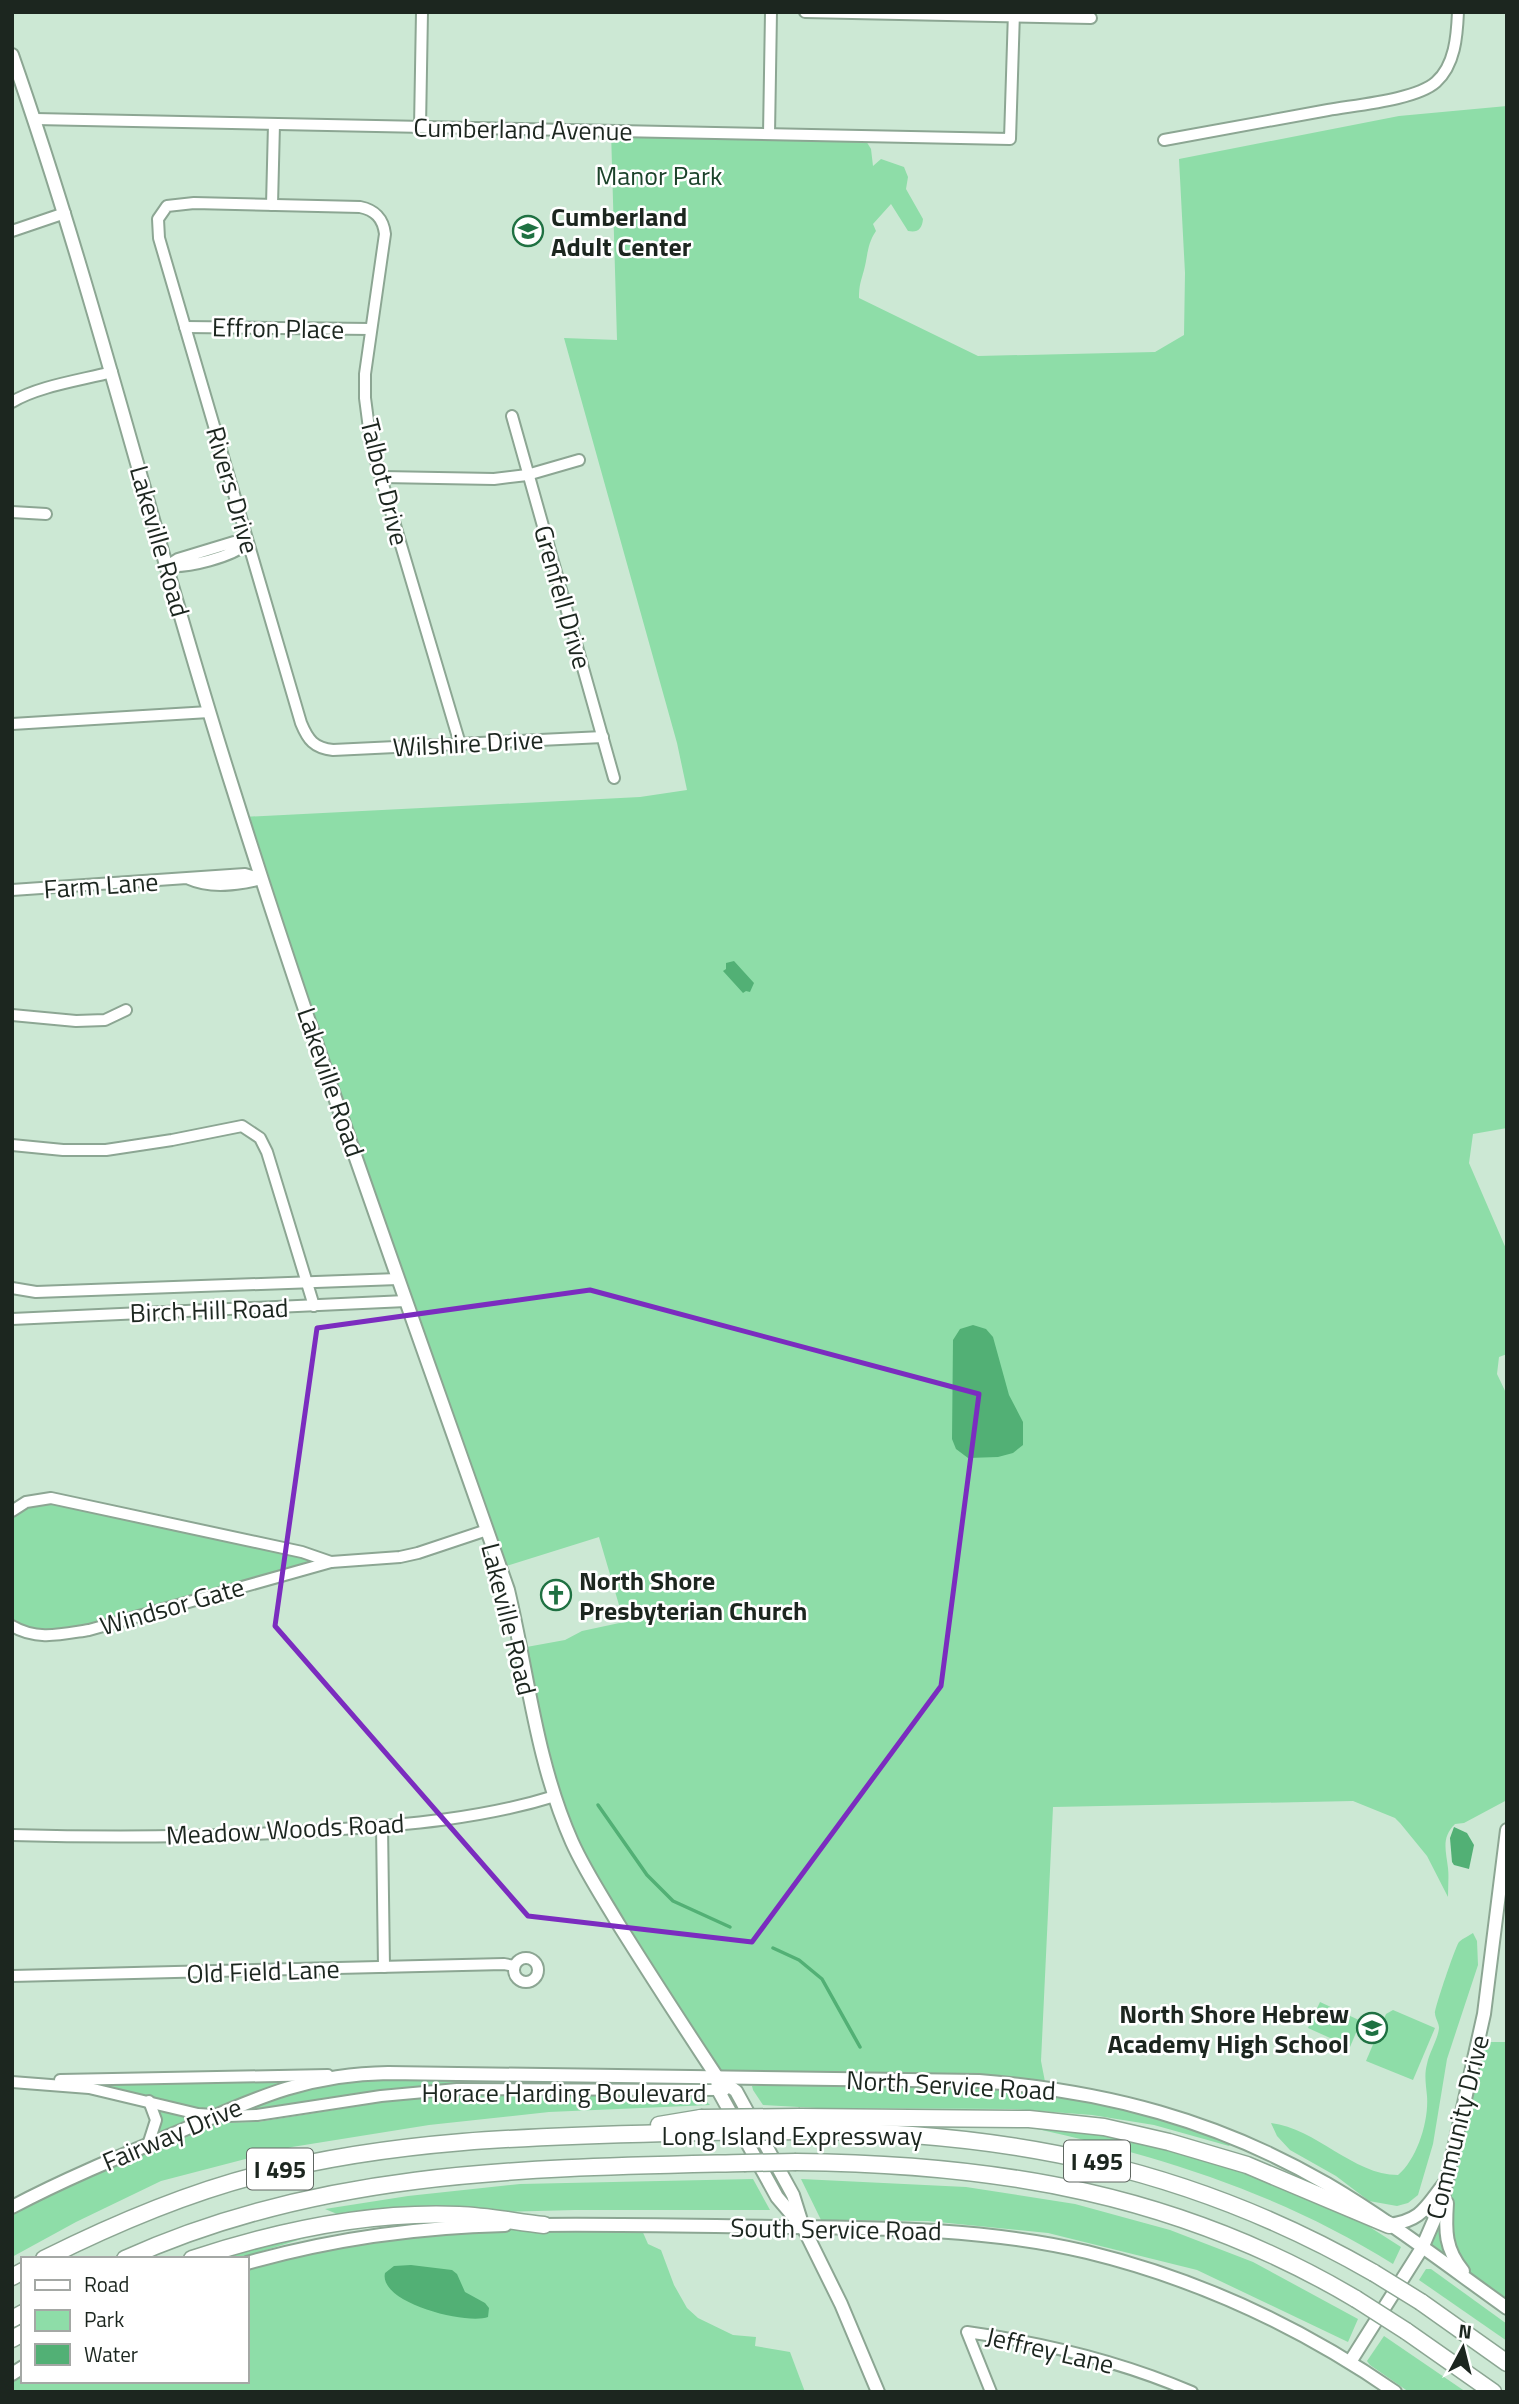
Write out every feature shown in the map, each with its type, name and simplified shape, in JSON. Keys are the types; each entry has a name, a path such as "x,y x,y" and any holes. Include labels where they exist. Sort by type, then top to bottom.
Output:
{"highway":[{"path":"800,2124 1021,2119 1104,2127 1169,2142 1247,2165 1390,2225"},
{"name":"I 495","path":"48,2257 114,2225 186,2197 299,2165 452,2143 607,2135 701,2125 800,2124"},
{"name":"Long Island Expressway","path":"800,2124 957,2138 1032,2148 1109,2164 1184,2186 1255,2213 1325,2245 1421,2302 1507,2363"},
{"name":"Long Island Expressway","path":"130,2257 175,2237 249,2212 311,2197 381,2184 496,2171 796,2162 942,2168 1018,2178 1095,2193 1169,2214 1240,2241 1312,2274 1356,2299 1406,2330 1493,2392"},
{"path":"198,2257 275,2234 358,2221 460,2215 544,2225"}],"main road":[{"name":"Lakeville Road","path":"12,55 65,213 209,712 262,879 398,1279 508,1590 534,1723 572,1843 717,2084 777,2197 803,2227"},
{"name":"Community Drive","path":"1350,2362 1422,2248 1435,2223 1449,2179 1484,2014 1507,1829"},
{"name":"Horace Harding Boulevard","path":"338,2076 388,2073 717,2084"},
{"name":"Fairway Drive","path":"12,2207 62,2182 285,2088 338,2076"},
{"name":"North Service Road","path":"717,2084 979,2081 1057,2089 1118,2100 1162,2112 1242,2141 1321,2181 1390,2225 1507,2308"},
{"name":"Lakeville Road","path":"717,2084 736,2091 793,2194 803,2227 841,2304 878,2392"},
{"path":"1390,2225 1418,2216 1449,2179"},
{"path":"1449,2179 1445,2231 1447,2244 1454,2260 1474,2284"},
{"name":"South Service Road","path":"248,2263 314,2246 390,2232 468,2226 803,2227 951,2231 1011,2238 1087,2252 1163,2274 1224,2297 1289,2327 1395,2392"}],"street":[{"path":"420,127 422,12"},
{"path":"769,134 771,12"},
{"path":"805,12 1014,14 1091,18"},
{"path":"1164,141 1422,91 1436,82 1447,69 1452,56 1458,12"},
{"name":"Cumberland Avenue","path":"35,119 1010,139 1014,14"},
{"path":"272,205 274,124"},
{"name":"Rivers Drive","path":"272,205 180,203 167,206 160,213 157,227 306,734 312,743 333,750"},
{"name":"Talbot Drive","path":"272,205 360,207 379,215 384,225 385,234 365,374 371,444 460,744"},
{"path":"12,231 65,213"},
{"name":"Effron Place","path":"185,327 371,329"},
{"path":"12,402 34,393 112,372"},
{"name":"Grenfell Drive","path":"512,416 614,778"},
{"path":"382,477 494,480 527,475 579,460"},
{"path":"12,512 46,514"},
{"path":"167,566 178,559 234,542 248,543"},
{"path":"12,724 209,712"},
{"name":"Wilshire Drive","path":"333,750 603,737"},
{"name":"Farm Lane","path":"12,890 189,879 203,885 245,883 262,879"},
{"path":"12,1015 76,1021 105,1020 126,1010"},
{"path":"12,1145 63,1150 106,1150 172,1140 232,1126 248,1128 260,1138 267,1152 314,1306"},
{"path":"12,1288 36,1292 398,1279"},
{"name":"Birch Hill Road","path":"12,1319 406,1301"},
{"name":"Windsor Gate","path":"12,1511 26,1502 51,1498 302,1552 331,1562"},
{"name":"Windsor Gate","path":"12,1626 37,1635 49,1636 89,1630 331,1562 400,1557 487,1530"},
{"name":"Meadow Woods Road","path":"12,1835 210,1835 382,1826 469,1817 555,1796"},
{"path":"382,1826 384,1967"},
{"name":"Old Field Lane","path":"12,1976 504,1964 514,1966"},
{"name":"Horace Harding Boulevard","path":"16,2082 90,2078 338,2076"},
{"name":"Horace Harding Boulevard","path":"16,2082 89,2088 216,2116 257,2115 381,2096 457,2088 717,2084"},
{"path":"148,2145 156,2120 149,2101"},
{"name":"Jeffrey Lane","path":"991,2392 967,2332 1032,2342 1083,2354 1192,2392"}],"highlighted area":[{"path":"590,1290 979,1394 941,1686 752,1942 528,1916 275,1626 317,1328"}],"green space":[{"name":"Manor Park","path":"1507,106 1507,1128 1473,1134 1469,1163 1507,1251 1507,1354 1499,1357 1497,1374 1507,1395 1507,1800 1464,1823 1455,1824 1451,1829 1446,1844 1448,1897 1427,1856 1400,1823 1395,1818 1353,1801 1053,1807 1041,2061 1046,2087 717,2077 572,1843 521,1648 565,1640 582,1631 624,1622 599,1537 500,1568 243,817 640,797 687,790 677,743 564,338 617,340 611,131 863,136 871,149 873,166 881,159 904,167 908,177 906,189 923,219 919,230 908,231 891,204 873,224 876,231 869,245 859,298 978,356 1155,352 1184,335 1185,273 1179,159 1399,116"},
{"path":"39,1499 331,1562 49,1636 12,1626 12,1511"},
{"path":"1473,1933 1477,1941 1478,1965 1447,2059 1433,2144 1418,2195 1408,2203 1397,2206 1369,2201 1336,2176 1290,2150 1277,2136 1271,2123 1304,2133 1366,2168 1398,2175 1416,2150 1424,2128 1427,2106 1426,2072 1439,2026 1435,2013 1438,2000 1459,1942"},
{"path":"1320,2002 1361,2021 1350,2047 1308,2028"},
{"path":"1393,2010 1435,2028 1413,2080 1366,2061 1386,2014"},
{"path":"1479,2042 1507,2042 1507,2308 1422,2248"},
{"path":"457,2074 457,2089 216,2116 148,2145 155,2128 149,2101 89,2088 90,2078"},
{"path":"752,2086 940,2087 1051,2095 1138,2113 1222,2138 1231,2144 1229,2146 1154,2125 1092,2115 1012,2109 817,2108 763,2105"},
{"path":"475,2093 692,2096 703,2098 710,2105 549,2112 429,2125 292,2147 161,2181 12,2257 12,2214 146,2151 214,2123 258,2122 415,2097"},
{"path":"1015,2124 1109,2132 1238,2165 1343,2210 1401,2247 1393,2264 1303,2215 1210,2177 1114,2148"},
{"path":"753,2179 770,2210 575,2210 342,2216 325,2209 408,2196 520,2184"},
{"path":"801,2179 966,2187 1075,2204 1170,2230 1253,2262 1358,2319 1348,2342 1197,2270 1048,2233 928,2221 821,2220"},
{"path":"474,2228 641,2228 648,2244 661,2250 674,2285 687,2308 698,2318 733,2335 756,2337 755,2346 790,2352 805,2392 12,2392 12,2377 21,2371 21,2383 248,2383 248,2267 353,2241"},
{"path":"311,2236 243,2257 221,2257"},
{"path":"1426,2269 1431,2269 1507,2324 1507,2341 1419,2280"},
{"path":"1384,2336 1466,2392 1409,2392 1367,2361"}],"water":[{"path":"734,961 754,983 750,992 743,993 723,971 726,969 726,963"},
{"path":"973,1325 986,1329 993,1337 1009,1395 1023,1422 1023,1445 1013,1453 998,1457 968,1458 956,1449 952,1439 953,1340 960,1329"},
{"path":"1454,1827 1467,1833 1474,1845 1469,1869 1452,1862 1450,1838"},
{"path":"411,2265 452,2270 457,2274 465,2292 489,2308 488,2317 477,2319 444,2315 395,2294 387,2284 385,2273 394,2266"}],"waterway":[{"path":"598,1805 647,1875 673,1901 730,1927"},
{"path":"773,1948 799,1960 822,1979 860,2047"}],"place":[{"name":"Cumberland Adult Center","path":"528,231"},
{"name":"North Shore Presbyterian Church","path":"556,1595"},
{"name":"North Shore Hebrew Academy High School","path":"1372,2028"}]}
